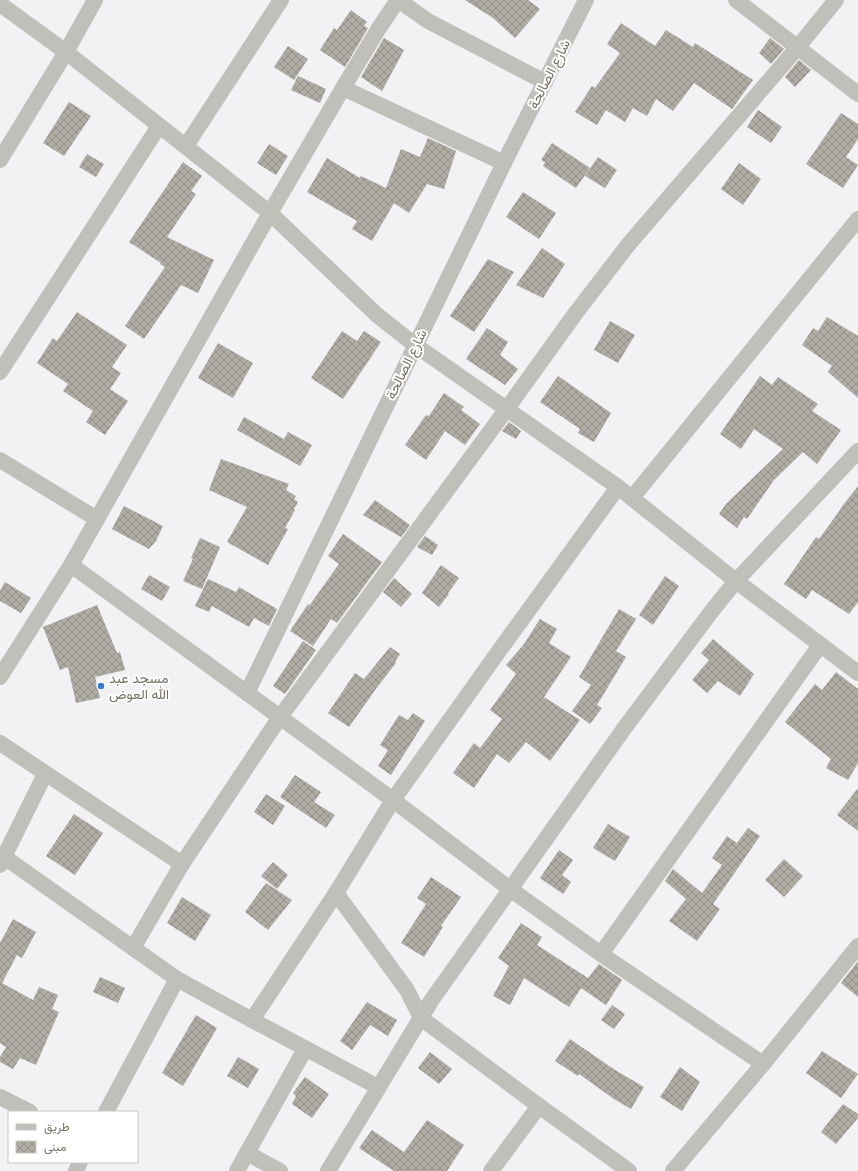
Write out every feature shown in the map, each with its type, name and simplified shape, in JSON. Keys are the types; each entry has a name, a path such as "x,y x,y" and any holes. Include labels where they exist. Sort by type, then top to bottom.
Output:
{"street":[{"path":"0,160 66,52 95,0"},
{"path":"186,146 281,0"},
{"path":"1,675 97,520 270,213 343,88 398,0 428,21 545,82"},
{"name":"شارع الصالحة","path":"247,693 504,163 586,0"},
{"path":"736,0 858,94"},
{"path":"133,948 182,864 280,717 575,314 628,245 798,47 836,0"},
{"path":"0,4 66,52 270,213 377,315 415,345 632,498 736,581 858,673"},
{"path":"343,88 504,163"},
{"path":"0,372 159,126"},
{"path":"632,498 858,219"},
{"path":"328,1171 431,1001 623,730 736,581 858,451"},
{"path":"0,460 97,520"},
{"path":"252,1020 336,893 393,800 504,644 618,488"},
{"path":"70,565 393,800 510,889 601,954 763,1064"},
{"path":"601,954 820,645"},
{"path":"0,743 182,864"},
{"path":"45,774 1,858 177,978 305,1049 378,1087"},
{"path":"336,893 407,990 421,1018 629,1171"},
{"path":"673,1171 856,952"},
{"path":"107,1111 177,978"},
{"path":"237,1171 305,1049"},
{"path":"0,1097 28,1111"},
{"path":"491,1171 539,1106"},
{"path":"247,1153 280,1171"}],"building":[{"path":"465,0 528,0 540,9 515,38 493,18"},
{"path":"351,10 367,22 364,26 368,28 345,67 320,50 334,28 337,30"},
{"path":"621,23 655,46 666,30 693,47 695,43 753,80 732,109 694,83 673,111 656,99 647,116 633,108 625,122 606,110 597,125 575,112 592,86 595,88 620,53 607,44"},
{"path":"384,38 404,50 382,91 361,77"},
{"path":"770,38 784,49 771,64 759,53"},
{"path":"288,46 308,59 294,80 274,67"},
{"path":"799,60 811,70 795,87 785,77"},
{"path":"298,76 326,89 320,103 291,90"},
{"path":"69,102 91,116 64,156 43,143"},
{"path":"758,110 782,127 771,143 747,127"},
{"path":"841,113 858,124 858,139 846,157 858,165 843,188 806,164"},
{"path":"428,138 456,151 444,189 427,184 409,213 394,203 372,241 352,229 357,221 307,192 327,158 360,178 361,176 386,188 401,149 420,157"},
{"path":"552,143 590,168 576,188 543,166 545,162 541,160"},
{"path":"269,144 288,156 276,175 257,163"},
{"path":"87,154 104,164 96,177 79,167"},
{"path":"598,157 617,170 605,188 585,176"},
{"path":"183,162 202,176 191,191 196,194 167,237 214,260 198,293 181,285 144,339 125,326 165,267 129,242"},
{"path":"739,163 761,179 743,205 721,189"},
{"path":"523,192 556,213 539,239 506,217"},
{"path":"542,248 565,264 543,298 516,285"},
{"path":"488,259 514,272 474,332 450,316"},
{"path":"77,312 127,345 112,367 121,373 110,389 128,401 105,435 86,422 93,411 63,391 68,384 37,363 53,338 57,341"},
{"path":"827,317 858,336 858,398 828,372 832,366 802,345 813,328 818,331"},
{"path":"610,321 635,335 618,363 594,350"},
{"path":"487,328 508,342 500,355 518,369 505,385 466,359"},
{"path":"342,331 357,341 364,331 381,342 343,399 311,378"},
{"path":"218,343 253,363 233,398 198,378"},
{"path":"558,376 611,413 594,442 578,433 580,429 540,402"},
{"path":"760,376 772,385 778,377 818,404 812,411 841,430 817,464 803,452 774,480 747,519 744,517 737,528 719,514 726,504 783,449 754,429 741,449 720,434"},
{"path":"444,393 464,407 461,410 480,424 465,445 445,431 426,460 405,445 426,415 429,416"},
{"path":"244,417 284,439 288,432 312,445 300,466 237,430"},
{"path":"509,422 521,431 516,439 502,431"},
{"path":"221,459 289,484 286,490 296,496 294,499 298,502 285,528 288,529 268,565 227,542 247,507 209,490"},
{"path":"858,486 858,602 849,614 812,590 806,599 784,584 816,537 819,539"},
{"path":"375,500 410,525 401,537 363,515"},
{"path":"124,506 163,526 156,541 149,549 112,529"},
{"path":"343,534 382,562 337,623 331,619 313,646 290,631 308,604 309,606 339,564 328,556"},
{"path":"425,536 438,545 432,555 417,547"},
{"path":"200,538 220,547 202,589 183,581 193,559 191,558"},
{"path":"441,565 459,578 439,607 422,593"},
{"path":"149,575 170,587 162,601 141,589"},
{"path":"665,576 679,586 653,625 639,615"},
{"path":"394,578 412,594 401,607 383,592"},
{"path":"208,579 236,592 239,587 277,609 269,626 254,618 249,627 212,606 209,612 195,606"},
{"path":"5,582 31,598 21,613 0,601 0,591"},
{"path":"97,605 117,653 120,652 125,670 95,677 100,698 76,703 68,667 60,670 43,627"},
{"path":"619,609 636,619 616,651 626,657 597,705 602,708 590,724 572,711 591,685 579,677"},
{"path":"540,619 557,629 549,643 571,657 544,697 580,720 550,761 526,742 509,763 497,754 474,788 453,773 474,743 480,748 502,719 490,710 516,674 506,665 524,644"},
{"path":"713,639 754,674 740,696 718,681 707,693 692,680 709,660 701,653"},
{"path":"303,641 316,650 285,694 273,686"},
{"path":"390,647 400,654 395,662 396,663 349,727 328,713 355,673 364,679"},
{"path":"836,672 858,689 858,763 848,780 826,768 831,759 785,722 815,684 822,690"},
{"path":"413,713 425,721 391,775 378,766 388,750 380,745 399,715 408,720"},
{"path":"295,775 321,792 314,802 335,815 326,828 280,797"},
{"path":"858,788 858,831 837,815"},
{"path":"266,794 285,806 273,825 254,812"},
{"path":"74,814 103,833 75,875 46,856"},
{"path":"608,824 630,837 615,861 593,848"},
{"path":"748,828 760,836 713,904 720,909 697,941 669,921 686,899 665,881 673,869 702,893 722,865 712,858 727,836 737,843"},
{"path":"559,850 573,860 562,875 571,882 563,894 540,878"},
{"path":"784,859 803,876 784,897 765,880"},
{"path":"273,862 288,875 277,889 261,876"},
{"path":"431,877 461,897 441,926 443,927 424,957 401,943 426,904 417,898"},
{"path":"266,883 292,900 268,930 245,912"},
{"path":"182,897 211,915 195,941 167,923"},
{"path":"13,919 36,932 22,958 17,955 2,983 33,1000 39,987 58,995 52,1009 59,1012 36,1065 20,1058 13,1069 0,1062 0,1057 6,1047 0,1043 0,943"},
{"path":"521,923 542,937 537,945 588,978 599,964 622,980 606,1005 581,988 569,1007 524,978 510,1005 493,996 509,966 498,958"},
{"path":"858,961 858,997 841,983"},
{"path":"100,977 125,988 118,1003 93,992"},
{"path":"367,1002 397,1020 388,1036 370,1025 352,1050 340,1041"},
{"path":"612,1005 625,1014 614,1029 601,1020"},
{"path":"196,1015 217,1028 183,1086 162,1073"},
{"path":"570,1039 615,1070 644,1087 631,1109 579,1074 578,1076 555,1061"},
{"path":"822,1051 858,1074 841,1098 806,1073"},
{"path":"430,1052 452,1069 439,1084 418,1068"},
{"path":"238,1057 259,1069 248,1088 227,1076"},
{"path":"680,1067 700,1082 682,1111 660,1097"},
{"path":"305,1077 329,1094 312,1118 292,1104 296,1096 293,1093"},
{"path":"843,1104 858,1114 858,1118 836,1144 821,1132"},
{"path":"427,1120 464,1145 447,1171 394,1171 359,1148 372,1130 404,1152"}],"place":[{"name":"مسجد عبد الله العوض","path":"101,686"}]}
